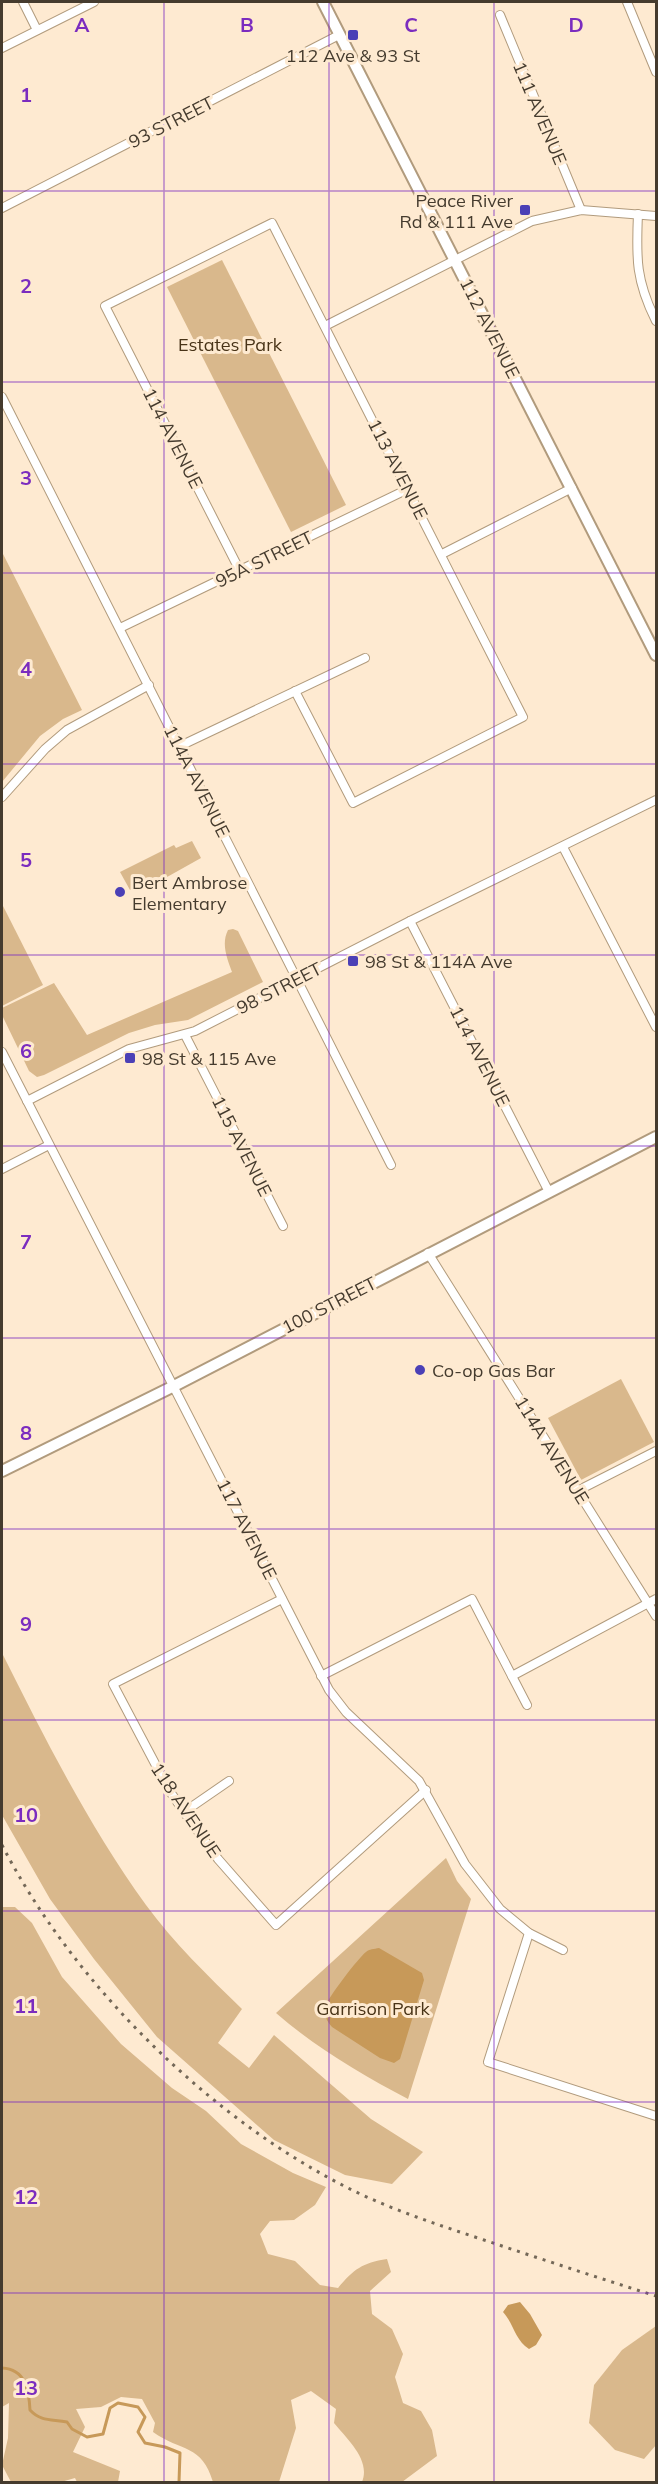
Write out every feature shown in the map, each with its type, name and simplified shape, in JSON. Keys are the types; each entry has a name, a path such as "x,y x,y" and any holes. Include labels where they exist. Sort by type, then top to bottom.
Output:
{"main road":[{"name":"112 AVENUE","path":"323,2 657,655"},
{"name":"100 STREET","path":"2,1471 174,1386 428,1253 657,1137"}],"street":[{"path":"23,2 37,30"},
{"path":"2,48 94,2"},
{"path":"627,2 657,72"},
{"name":"111 AVENUE","path":"500,15 581,210"},
{"name":"93 STREET","path":"2,208 339,35"},
{"path":"325,326 525,224 581,210 657,216"},
{"path":"638,214 637,271 642,291 657,321"},
{"name":"113 AVENUE","path":"105,306 272,223 524,717 353,803 295,691"},
{"name":"114 AVENUE","path":"105,306 240,571"},
{"name":"114A AVENUE","path":"2,397 391,1165"},
{"path":"442,554 572,488"},
{"name":"95A STREET","path":"120,628 408,489"},
{"path":"180,746 365,658"},
{"path":"2,797 45,750 67,730 149,686"},
{"name":"98 STREET","path":"27,1101 129,1049 185,1035 657,800"},
{"path":"563,847 657,1027"},
{"name":"114 AVENUE","path":"410,921 549,1192"},
{"name":"115 AVENUE","path":"185,1035 283,1226"},
{"name":"117 AVENUE","path":"2,1052 321,1676 346,1712 410,1771 426,1790 473,1877 500,1909 529,1933 563,1950"},
{"path":"2,1169 49,1145"},
{"name":"114A AVENUE","path":"428,1253 657,1616"},
{"path":"578,1491 657,1451"},
{"name":"118 AVENUE","path":"282,1599 113,1684 164,1782 232,1877 276,1925 426,1790"},
{"path":"321,1676 472,1599 527,1705"},
{"path":"512,1676 657,1599"},
{"path":"184,1812 229,1780"},
{"path":"529,1933 488,2062 657,2116"}],"green space":[{"name":"Estates Park","path":"222,260 346,505 291,532 167,287"},
{"path":"2,552 82,710 63,719 40,736 2,782"},
{"path":"192,841 201,858 151,886 148,881 130,890 120,872 174,845 176,848"},
{"path":"2,904 43,985 2,1006"},
{"path":"228,930 238,931 263,982 188,1020 155,1025 129,1033 44,1075 37,1077 29,1071 2,1015 2,1008 54,983 87,1035 232,972 225,951 225,940"},
{"path":"621,1379 654,1442 581,1480 548,1418"},
{"path":"2,1653 69,1782 125,1875 168,1933 242,2009 218,2043 249,2068 274,2035 371,2119 423,2152 392,2184 345,2175 274,2140 157,2037 94,1959 50,1899 2,1815"},
{"name":"Garrison Park","path":"446,1858 457,1881 471,1899 408,2099 339,2060 276,2013"},
{"path":"2,1907 15,1907 32,1923 62,1977 121,2044 172,2088 206,2111 241,2144 293,2173 326,2187 315,2205 294,2220 270,2221 260,2234 268,2254 295,2261 320,2285 338,2288 359,2268 387,2259 391,2272 370,2291 372,2314 392,2329 403,2354 395,2377 403,2403 421,2411 432,2430 437,2456 402,2482 362,2482 364,2474 361,2458 334,2423 336,2409 311,2391 291,2400 296,2428 279,2482 213,2482 203,2461 197,2455 153,2432 155,2423 142,2399 121,2397 101,2407 76,2409 85,2427 73,2452 120,2471 118,2482 77,2482 75,2478 61,2482 11,2482 2,2465 8,2438 9,2403 2,2407"},
{"path":"656,2326 656,2445 644,2459 615,2450 589,2423 594,2385 622,2350"}],"shaded area":[{"path":"379,1948 422,1973 424,1980 400,2059 394,2063 380,2058 332,2027 325,2014 328,2001 362,1955"},
{"path":"520,2302 542,2335 536,2345 529,2349 521,2341 503,2312 508,2305"}],"waterway":[{"path":"2,2368 16,2372 25,2382 30,2410 34,2414 67,2422 72,2429 87,2437 103,2434 110,2408 118,2403 138,2407 145,2417 138,2432 145,2443 180,2453 179,2482"}],"railway":[{"path":"2,1845 32,1897 67,1948 107,1997 151,2044 198,2087 248,2126 299,2161 384,2205 450,2229 656,2296"}],"place":[{"name":"112 Ave & 93 St","path":"353,35"},
{"name":"Peace River Rd & 111 Ave","path":"525,210"},
{"name":"Bert Ambrose Elementary","path":"120,892"},
{"name":"98 St & 114A Ave","path":"353,961"},
{"name":"98 St & 115 Ave","path":"130,1058"},
{"name":"Co-op Gas Bar","path":"420,1370"}]}
